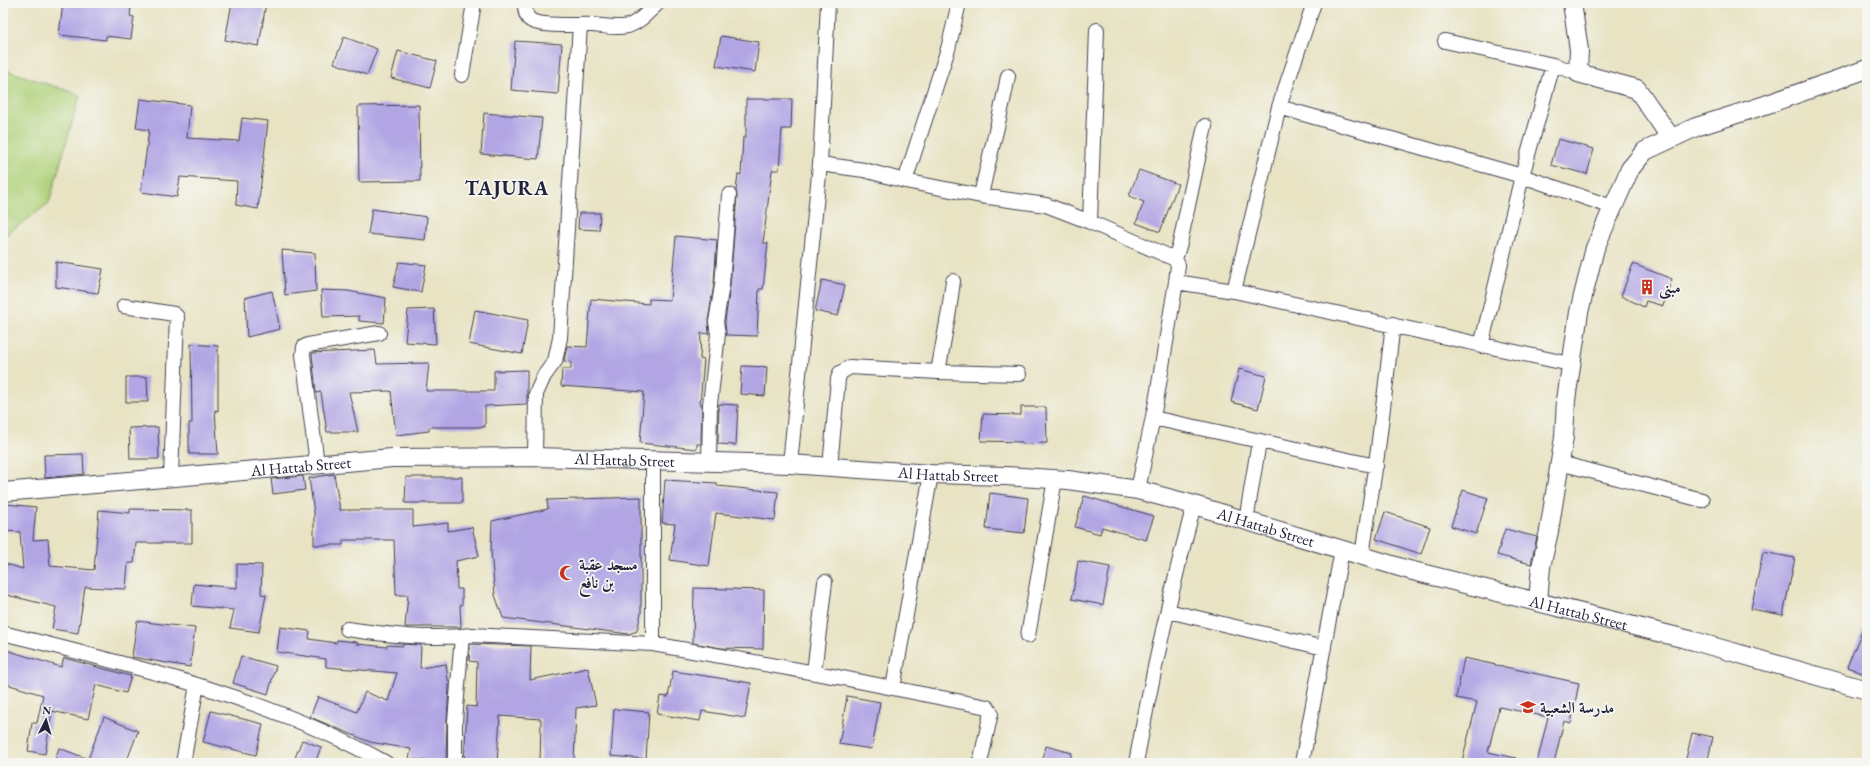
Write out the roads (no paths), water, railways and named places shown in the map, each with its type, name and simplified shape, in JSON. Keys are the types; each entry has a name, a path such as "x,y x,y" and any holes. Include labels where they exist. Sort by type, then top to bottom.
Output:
{"street":[{"path":"462,75 474,3"},
{"path":"525,3 526,13 529,19 534,21 560,25 589,24 622,27 629,26 638,21 658,3"},
{"path":"790,464 820,164 828,3"},
{"path":"905,181 948,49 959,3"},
{"path":"1234,291 1279,107 1314,3"},
{"path":"1572,3 1579,50 1578,73"},
{"path":"535,457 536,394 544,376 557,358 560,338 580,25"},
{"path":"1090,222 1097,30"},
{"path":"1445,41 1553,65 1637,89 1671,138"},
{"path":"1482,346 1522,176 1553,65"},
{"path":"1538,601 1541,567 1549,531 1564,437 1570,364 1579,312 1595,248 1630,169 1645,151 1696,127 1765,105 1867,69"},
{"path":"981,196 990,150 1002,108 1008,76"},
{"path":"1279,107 1522,176 1612,207"},
{"path":"1138,490 1176,282 1178,266 1175,259 1180,243 1205,126"},
{"path":"820,164 864,170 905,181 981,196 1046,205 1090,222 1175,259"},
{"path":"708,462 710,404 718,334 716,322 722,285 729,195"},
{"path":"938,372 953,281"},
{"path":"1176,282 1234,291 1393,324 1482,346 1570,364"},
{"path":"124,306 174,314 177,317 171,476"},
{"path":"1362,556 1376,466 1393,324"},
{"path":"317,464 303,355 304,347 308,345 378,333"},
{"path":"830,467 838,379 840,373 850,367 938,372 1019,374"},
{"path":"1152,418 1376,466"},
{"path":"1246,521 1259,442"},
{"name":"Al Hattab Street","path":"3,492 171,476 392,458 535,457 790,464 931,474 1055,479 1138,490 1194,504 1444,580 1538,601 1694,640 1867,690"},
{"path":"653,461 653,644"},
{"path":"1560,462 1702,500"},
{"path":"893,688 931,474"},
{"path":"1028,636 1055,479"},
{"path":"1136,763 1146,708 1194,504"},
{"path":"1302,763 1342,550"},
{"path":"814,672 825,582"},
{"path":"1168,611 1324,648"},
{"path":"347,629 389,635 444,638 472,635 653,644 814,672 987,707 991,713 980,763"},
{"path":"3,633 147,670 197,685 294,719 352,745 386,763"},
{"path":"456,763 455,720 462,636"},
{"path":"183,763 197,685"}],"place":[{"name":"مبنى","path":"1647,287"},
{"name":"مسجد عقبة بن نافع","path":"567,573"},
{"name":"مدرسة الشعبية","path":"1528,707"}],"district":[{"name":"TAJURA","path":"507,188"}]}
